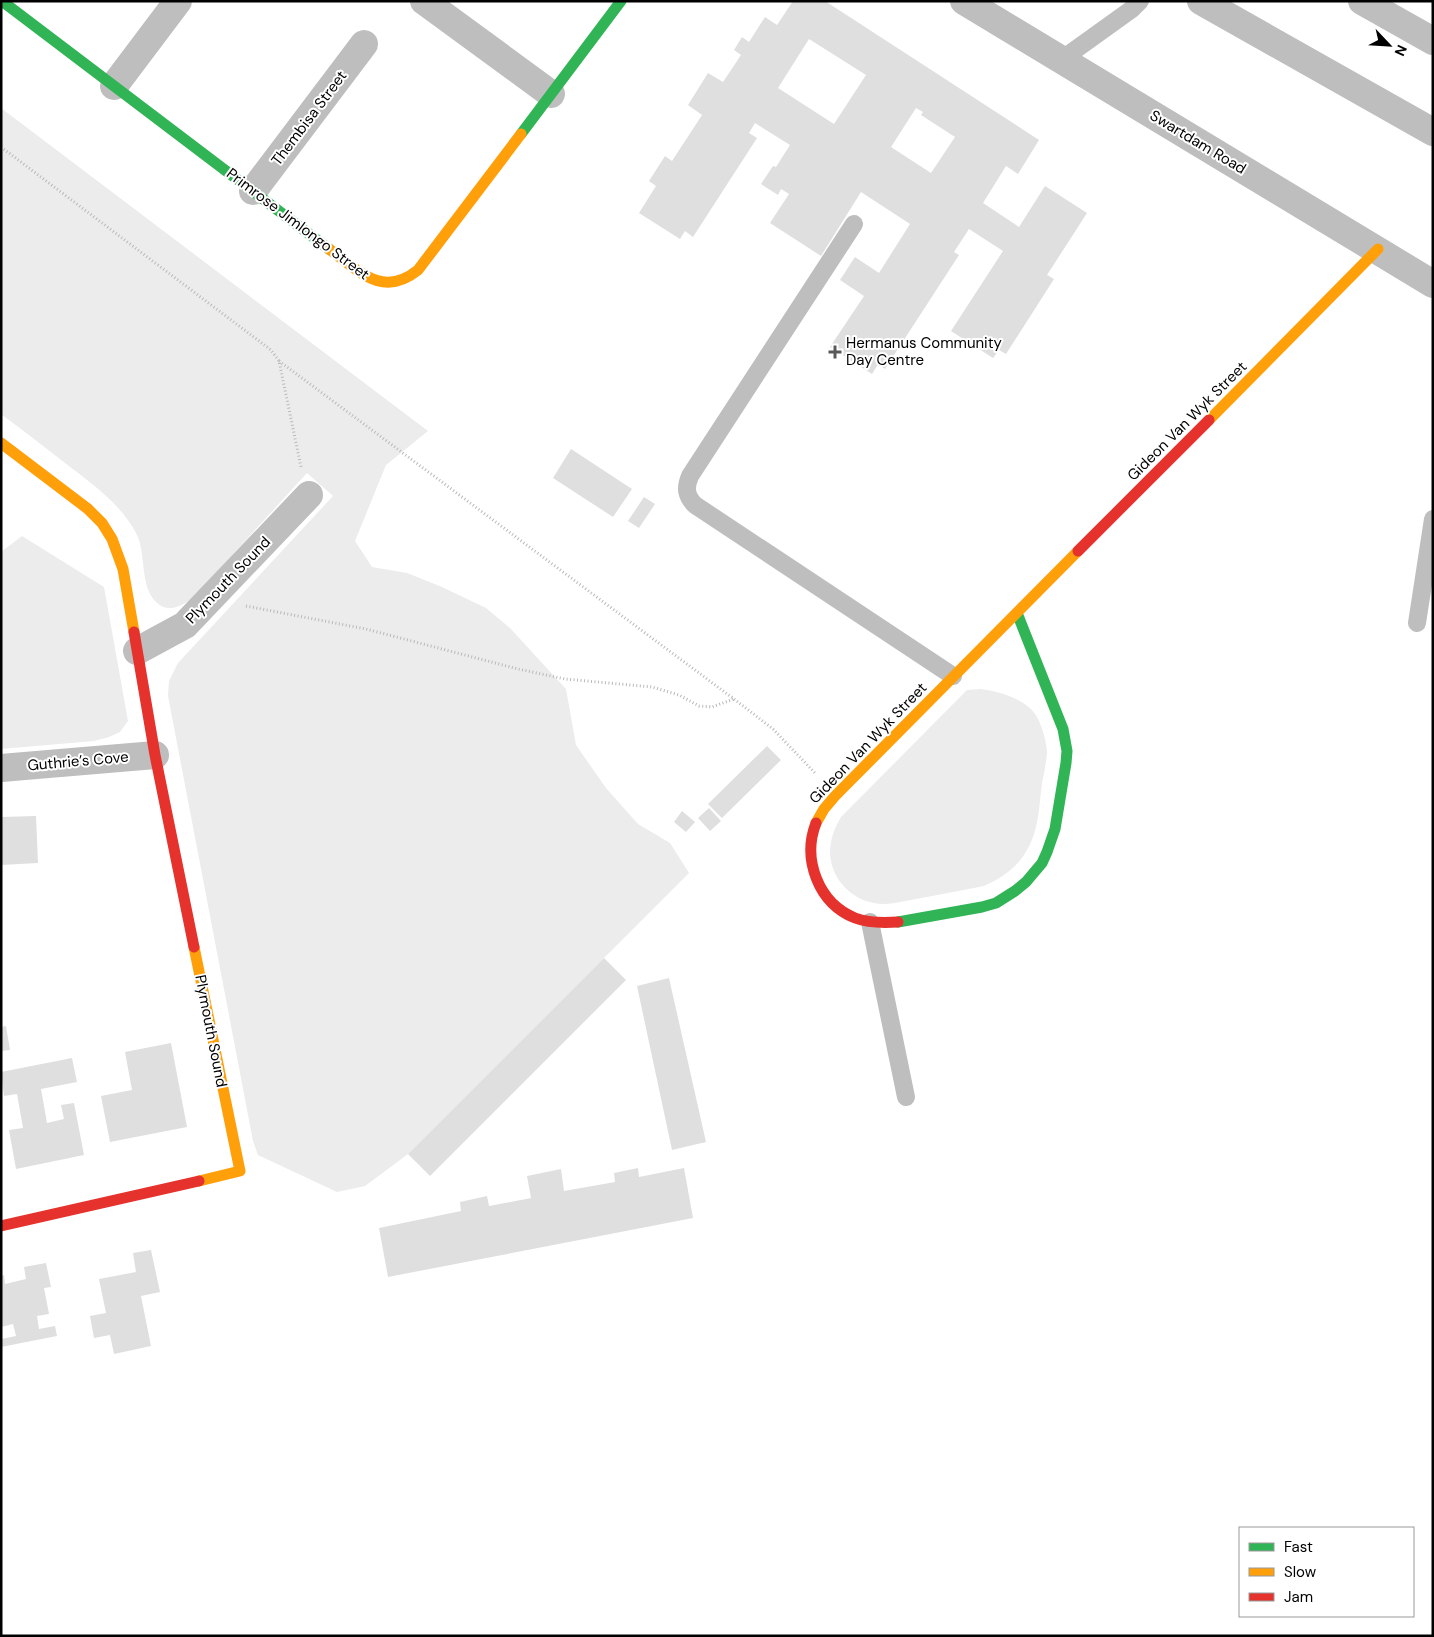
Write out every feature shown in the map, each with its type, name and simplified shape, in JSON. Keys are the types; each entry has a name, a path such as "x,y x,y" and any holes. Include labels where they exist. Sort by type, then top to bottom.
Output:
{"street":[{"name":"Primrose Jimlongo Street","path":"2,1 369,279 390,283 402,281 418,270 621,1"},
{"path":"114,86 178,1"},
{"name":"Swartdam Road","path":"964,1 1433,284"},
{"path":"1201,1 1432,130"},
{"path":"1362,1 1433,41"},
{"path":"432,3 551,94"},
{"name":"Thembisa Street","path":"253,191 364,44"},
{"name":"Gideon Van Wyk Street","path":"1017,613 1055,710 1067,751 1055,832 1044,860 1035,873 1022,886 1007,897 990,905 893,923 870,922 854,918 840,910 828,899 819,886 813,869 810,852 811,835 817,819 826,805 1378,250"},
{"name":"Plymouth Sound","path":"1,443 88,509 102,523 112,539 123,569 155,755 240,1172 1,1226"},
{"name":"Plymouth Sound","path":"137,651 185,625 307,498"},
{"name":"Guthrie’s Cove","path":"1,768 155,755"}],"lane":[{"path":"1061,60 1132,9 1140,1"},
{"path":"854,224 690,476 686,485 687,494 695,505 953,676"},
{"path":"1417,622 1433,519"},
{"path":"870,922 906,1097"}],"path":[{"path":"1,147 233,320 271,350 279,361 773,729 803,758 834,796"},
{"path":"279,361 307,498"},
{"path":"212,597 246,606 366,629 518,669 564,679 652,688 679,695 699,706 712,707 734,699"}],"shaded area":[{"path":"1,108 428,431 386,465 355,541 372,567 407,573 442,587 486,608 510,628 566,689 576,745 606,788 638,824 670,843 689,873 408,1154 365,1186 337,1192 258,1155 253,1141 168,696 169,681 178,663 333,496 307,473 193,598 175,608 165,608 156,602 147,587 141,550 136,533 122,512 95,486 1,414"},
{"path":"22,536 104,587 128,721 120,732 94,741 1,749 1,552"},
{"path":"980,689 1012,697 1026,705 1037,717 1044,735 1047,753 1038,818 1027,850 1019,862 1009,871 984,886 890,904 874,903 856,896 845,888 837,877 830,857 831,843 841,817 967,690"}],"building":[{"path":"793,1 825,1 1039,140 1018,174 1006,166 983,203 1019,227 1045,186 1087,213 1047,275 1054,279 1006,354 999,350 993,358 951,331 1003,251 969,229 954,252 959,255 885,369 878,364 872,374 830,347 864,296 840,280 855,257 879,273 910,224 861,192 821,256 770,223 789,194 781,189 778,195 761,184 773,166 776,167 790,145 755,123 749,133 757,138 693,237 685,231 680,239 639,213 656,186 649,181 665,156 672,161 702,115 688,105 708,73 723,82 741,55 734,50 742,37 749,42 765,17 777,25","holes":["809,39 866,75 834,124 778,88","916,108 923,112 921,115 955,137 931,173 891,147"]},
{"path":"571,449 632,489 613,517 553,478"},
{"path":"644,497 655,504 639,528 628,521"},
{"path":"767,746 781,760 722,818 708,804"},
{"path":"709,808 721,821 710,831 698,818"},
{"path":"682,811 695,822 686,832 674,822"},
{"path":"36,816 38,863 1,865 1,817"},
{"path":"604,958 626,980 430,1176 408,1154"},
{"path":"669,978 706,1142 672,1150 637,986"},
{"path":"6,1026 10,1050 1,1051 1,1027"},
{"path":"171,1043 187,1127 110,1142 101,1096 132,1090 125,1052"},
{"path":"72,1058 77,1082 41,1089 47,1123 64,1119 61,1105 74,1103 84,1155 16,1169 9,1130 23,1128 17,1094 4,1096 1,1072"},
{"path":"638,1168 639,1177 684,1168 693,1218 388,1277 379,1228 461,1211 460,1202 487,1196 489,1206 531,1198 527,1176 561,1169 564,1191 615,1182 614,1173"},
{"path":"151,1250 160,1292 141,1296 151,1346 114,1354 110,1335 94,1338 90,1316 106,1313 99,1279 136,1272 133,1253"},
{"path":"46,1263 51,1287 44,1288 49,1314 37,1316 39,1329 55,1326 57,1336 1,1347 1,1339 16,1336 13,1324 1,1327 1,1276 4,1275 5,1284 26,1279 24,1267"}],"traffic: fast":[{"path":"2,1 329,249"},
{"path":"521,134 621,1"},
{"path":"898,922 996,903 1026,882 1042,863 1047,852 1055,829 1067,751 1063,729 1017,613"}],"traffic: slow":[{"path":"329,249 360,273 371,278 382,282 393,282 405,278 418,270 521,134"},
{"path":"1209,420 1378,249"},
{"path":"1,443 88,509 102,523 112,539 123,569 134,632"},
{"path":"816,823 824,809 835,796 1078,551"},
{"path":"194,947 240,1171 199,1181"}],"traffic: jam":[{"path":"1078,551 1209,420"},
{"path":"134,632 155,755 194,947"},
{"path":"816,823 812,837 812,865 816,878 831,902 842,911 860,920 898,922"},
{"path":"1,1226 199,1181"}],"place":[{"name":"Hermanus Community Day Centre","path":"835,352"}]}
